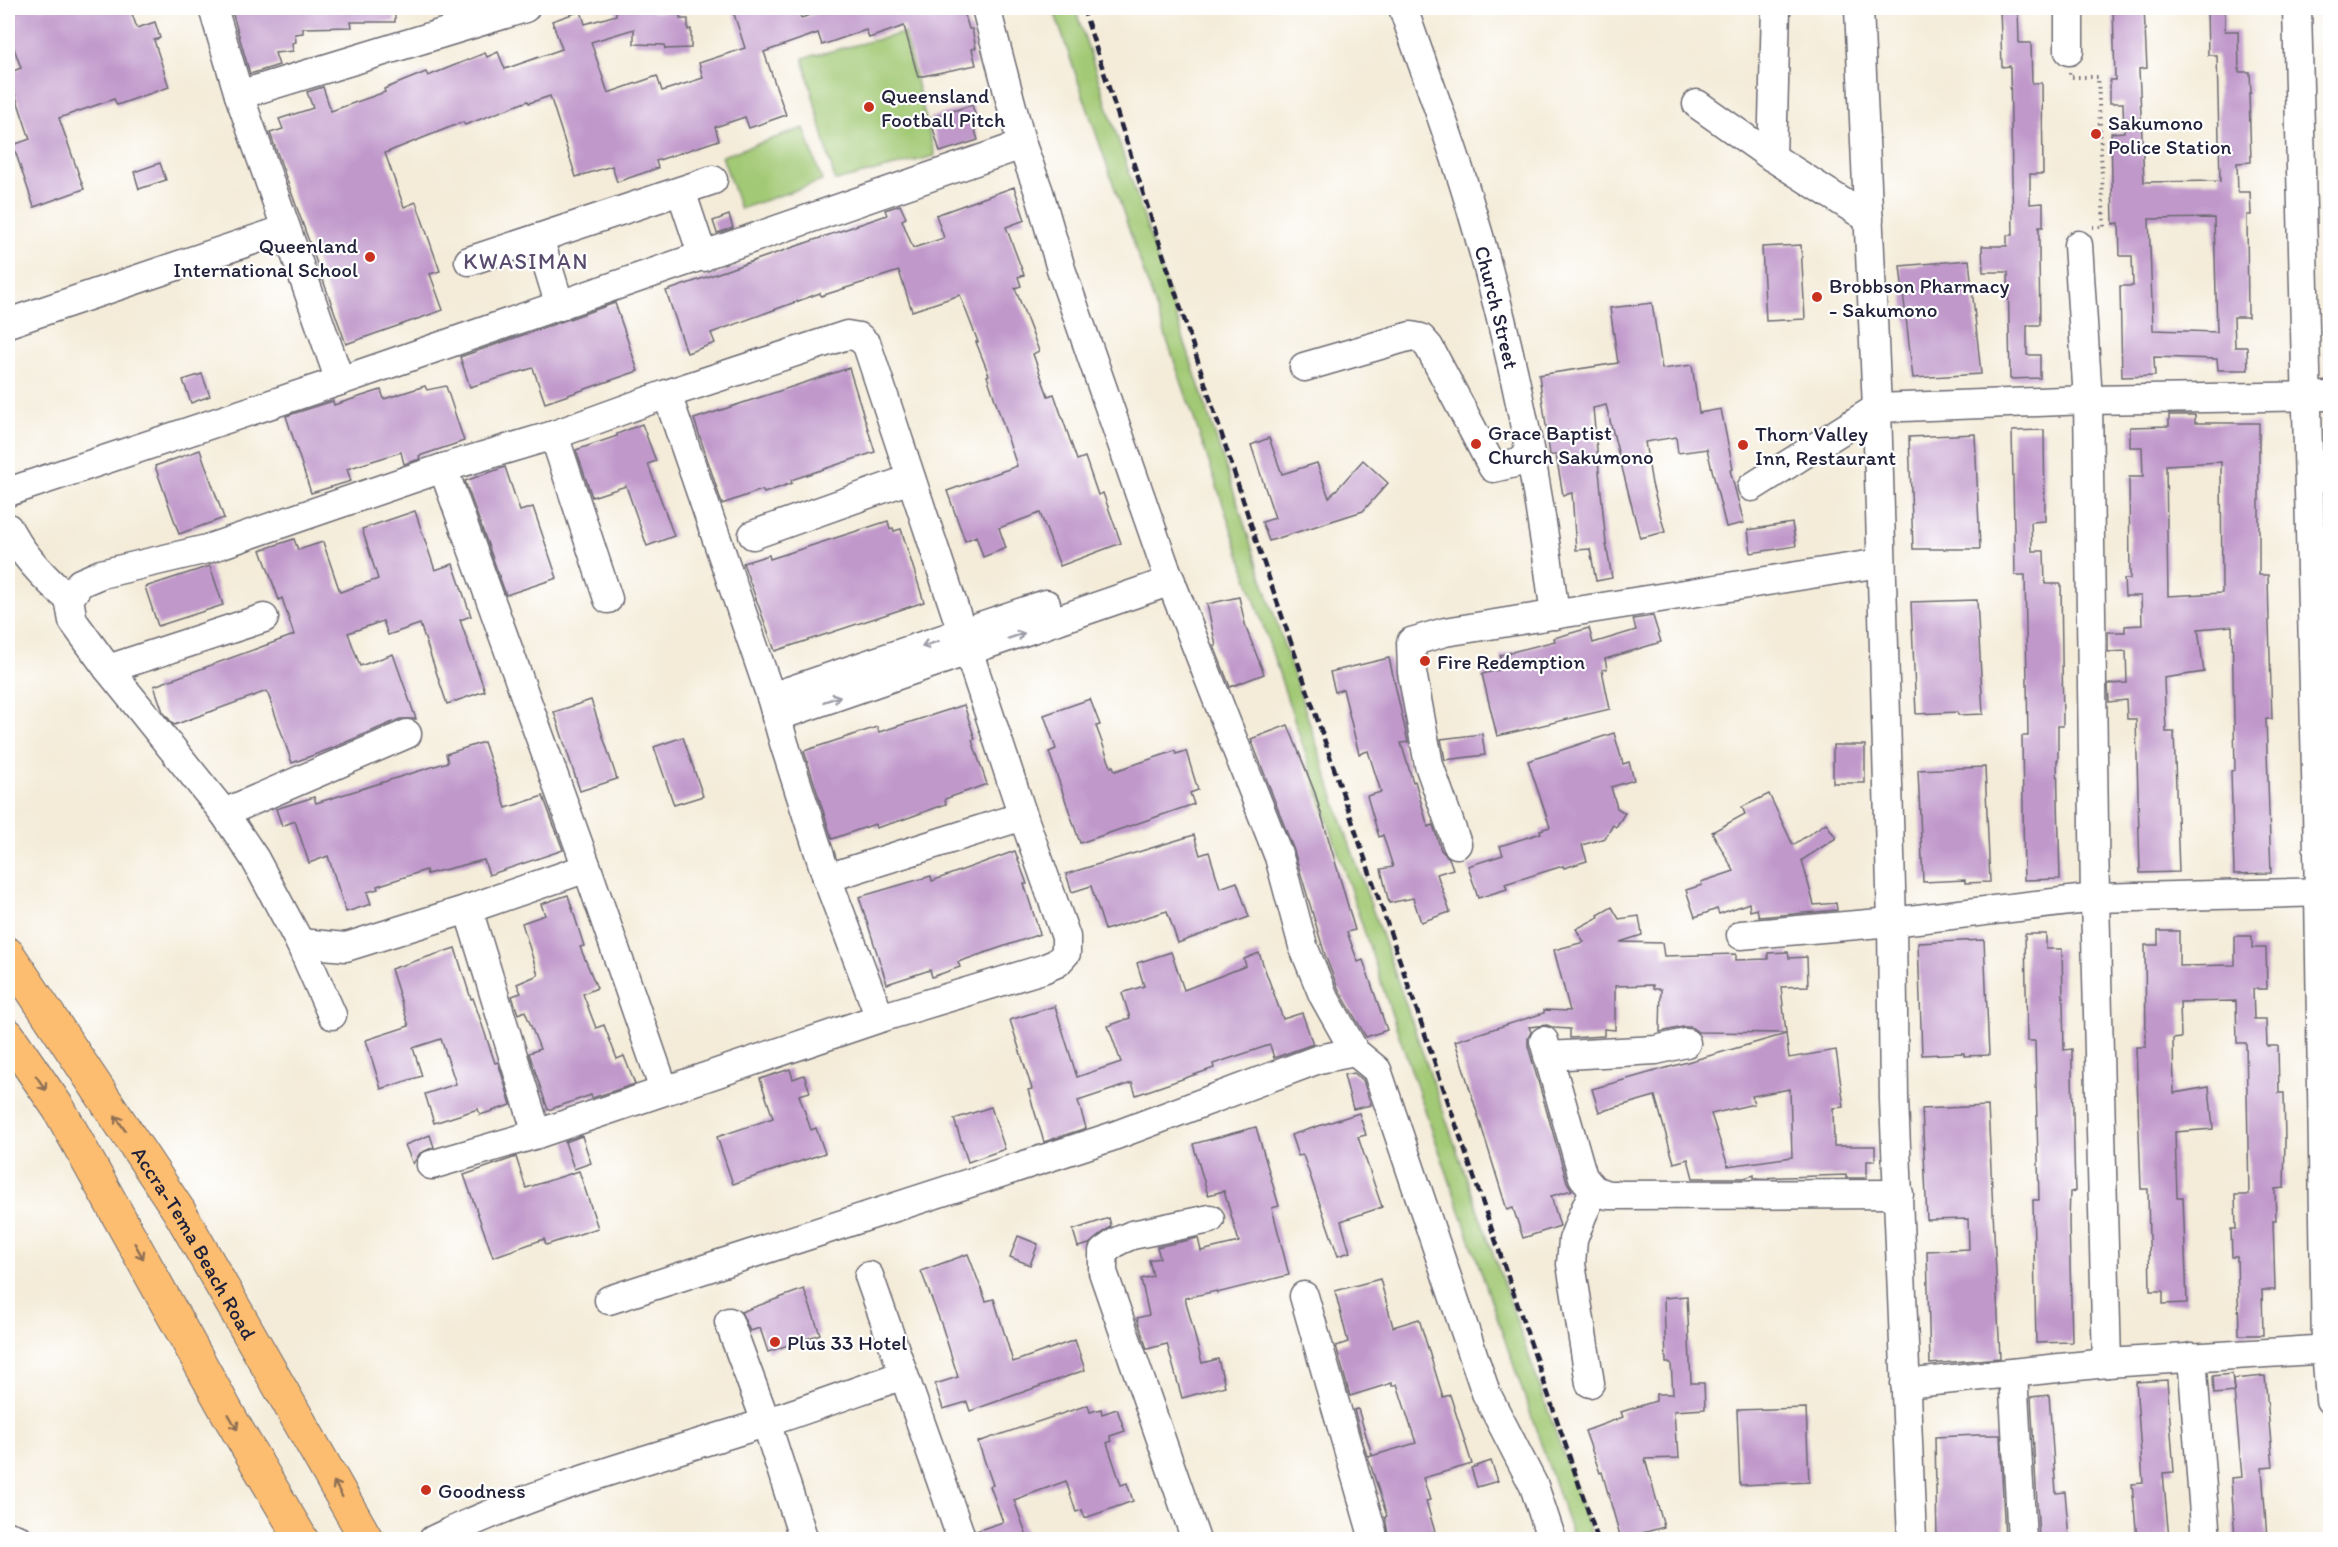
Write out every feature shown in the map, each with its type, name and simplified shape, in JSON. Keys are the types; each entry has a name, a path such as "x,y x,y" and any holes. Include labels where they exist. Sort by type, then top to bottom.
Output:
{"main road":[{"name":"Accra-Tema Beach Road","path":"8,954 179,1211 367,1539"},
{"path":"8,1035 59,1109 232,1421 302,1539"}],"street":[{"path":"213,8 239,95 340,381"},
{"path":"239,95 525,8"},
{"path":"986,8 1022,145 1040,192 1062,269 1168,572 1279,857 1303,946 1323,995 1355,1052 1377,1070 1485,1393 1534,1486 1552,1539"},
{"name":"Church Street","path":"1403,8 1470,204 1501,318 1532,459 1544,528 1555,615"},
{"path":"1772,157 1776,8"},
{"path":"1859,8 1877,408 1892,921 1894,1099 1912,1539"},
{"path":"2069,8 2069,51"},
{"path":"2297,8 2318,397 2325,892 2328,1349 2331,1400"},
{"path":"1697,104 1772,157 1869,219"},
{"path":"8,492 560,306 1022,145"},
{"path":"469,261 713,180"},
{"path":"681,190 703,256"},
{"path":"8,323 286,229"},
{"path":"539,238 560,306"},
{"path":"2078,245 2088,400 2094,898 2107,1363"},
{"path":"69,599 80,583 101,574 207,549 443,468 554,435 667,394 834,339 847,335 859,337 867,345 1023,816 1066,937 1066,953 1057,963 1043,969 880,1018 537,1134 431,1165"},
{"path":"1304,367 1411,336 1422,338 1429,347 1493,468 1532,459"},
{"path":"667,394 774,707 827,878 880,1018"},
{"path":"1752,487 1877,408 2088,400 2318,397"},
{"path":"554,435 608,599"},
{"path":"443,468 664,1090"},
{"path":"753,535 910,479"},
{"path":"8,528 30,560 52,585 69,599 73,621 108,669 224,813 275,892 332,1015"},
{"path":"1457,844 1429,765 1412,672 1411,642 1445,632 1880,563"},
{"path":"774,707 1168,572"},
{"path":"108,669 264,618"},
{"path":"224,813 407,734"},
{"path":"827,878 1023,816"},
{"path":"300,943 346,947 468,909 587,868"},
{"path":"1741,935 1892,921 2094,898 2325,892"},
{"path":"468,909 537,1134"},
{"path":"1686,1043 1656,1050 1546,1049 1583,1176 1594,1190 1608,1195 1899,1194"},
{"path":"609,1300 1111,1137 1319,1059 1355,1052"},
{"path":"1590,1383 1571,1264 1573,1240 1594,1190"},
{"path":"1196,1539 1103,1272 1103,1252 1118,1240 1132,1235 1210,1219"},
{"path":"868,1276 962,1539"},
{"path":"1304,1296 1372,1532 1372,1539"},
{"path":"729,1322 766,1422 804,1539"},
{"path":"1905,1384 2107,1363 2328,1349"},
{"path":"2192,1358 2206,1539"},
{"path":"2013,1373 2022,1539"},
{"path":"433,1539 483,1515 580,1479 766,1422 903,1375"},
{"path":"8,1536 20,1539"}],"path":[{"path":"2069,51 2070,77 2098,77 2104,227 2078,227 2078,245"}],"green space":[{"path":"1053,8 1075,8 1345,831 1593,1539 1574,1539 1391,1012 1212,471"},
{"name":"Queensland Football Pitch","path":"904,33 935,156 835,181 803,58"},
{"path":"804,128 822,181 740,209 722,156"}],"building":[{"path":"8,8 130,8 137,28 155,22 160,38 154,40 169,87 117,105 114,99 59,118 84,189 34,207 13,145 30,139 8,73 21,68 8,31"},
{"path":"231,8 395,8 395,22 351,22 352,27 303,28 303,33 295,34 296,42 292,43 293,51 275,53 279,65 250,74"},
{"path":"616,8 653,8 652,12 680,11 680,19 688,19 688,30 691,29 691,48 665,49 664,45 634,44 634,29 591,42 608,93 657,76 662,91 703,78 699,63 745,48 733,11 744,8 798,8 801,18 832,8 963,8 969,29 972,29 976,48 972,49 976,65 918,77 904,26 869,38 866,30 822,45 818,33 764,52 786,115 749,128 745,117 715,127 719,140 656,161 658,168 617,182 612,166 576,177 550,96 529,103 528,101 465,125 463,122 385,153 404,207 416,202 440,271 430,274 443,310 346,344 270,133 283,129 279,119 313,108 307,92 323,87 331,111 385,92 384,89 426,72 428,76 485,53 487,57 498,52 505,69 562,49 552,21 581,11 585,24 616,15"},
{"path":"2000,8 2018,8 2019,43 2031,43 2032,83 2042,83 2043,174 2030,174 2030,204 2043,203 2043,227 2039,227 2040,325 2027,325 2027,355 2040,355 2040,378 2010,379 2008,272 1983,272 1982,246 2007,246 2007,235 2013,235 2010,66 2002,67"},
{"path":"2113,8 2144,8 2147,68 2139,69 2144,182 2220,181 2217,55 2208,55 2207,8 2225,8 2225,31 2238,31 2239,72 2250,72 2251,162 2237,163 2238,192 2250,192 2251,215 2247,215 2248,317 2234,317 2235,347 2247,347 2248,370 2218,370 2217,359 2154,357 2155,376 2122,377 2120,286 2133,286 2132,256 2120,256 2119,223 2113,224 2111,133 2124,132 2123,103 2110,103 2110,80 2115,80","holes":["2214,218 2217,332 2153,330 2149,219"]},
{"path":"972,105 979,126 974,127 978,140 940,152 930,118"},
{"path":"160,163 166,180 139,189 134,172"},
{"path":"1014,187 1025,220 1006,227 1024,275 1018,277 1021,286 1015,288 1039,351 1033,354 1048,396 1054,394 1077,460 1085,457 1098,495 1103,493 1121,543 1060,566 1040,513 999,528 1006,548 983,557 976,536 965,541 947,491 1017,466 987,376 989,375 976,342 978,342 960,295 912,311 899,271 821,296 820,293 711,333 715,343 687,353 666,291 887,215 885,210 900,205 906,218 902,220 913,248 944,238 936,215"},
{"path":"729,215 733,228 717,233 713,221"},
{"path":"1801,245 1805,319 1766,321 1762,247"},
{"path":"1969,260 1981,374 1913,378 1900,266"},
{"path":"615,303 638,371 545,403 533,368 470,387 460,357"},
{"path":"1652,303 1662,369 1692,365 1699,413 1721,409 1733,469 1730,470 1744,523 1726,527 1707,449 1678,453 1676,437 1645,442 1652,484 1665,532 1640,538 1606,405 1593,408 1606,544 1612,578 1596,581 1590,549 1576,550 1572,493 1563,495 1556,455 1550,455 1539,375 1618,363 1610,308"},
{"path":"849,368 875,452 791,480 792,483 764,493 762,490 722,504 694,419"},
{"path":"202,374 210,396 191,403 183,380"},
{"path":"425,386 427,390 446,386 464,441 419,456 420,459 404,464 401,452 347,469 351,481 311,493 286,416 333,401 334,405 381,390 384,399"},
{"path":"2169,415 2195,415 2195,423 2259,423 2259,575 2268,575 2272,719 2266,719 2271,873 2234,874 2231,771 2235,770 2232,626 2198,629 2204,672 2164,678 2166,732 2174,732 2179,872 2140,873 2136,719 2127,719 2126,700 2109,702 2108,684 2127,683 2126,651 2108,652 2108,632 2125,632 2125,626 2142,625 2141,596 2125,596 2124,579 2130,579 2129,477 2143,477 2142,447 2130,447 2130,427 2169,426","holes":["2221,462 2222,593 2168,596 2166,465"]},
{"path":"642,424 656,461 648,464 674,536 647,546 626,486 592,497 576,450 617,436 617,434"},
{"path":"2044,430 2045,521 2031,522 2032,551 2044,551 2045,584 2061,584 2063,726 2058,726 2057,760 2060,879 2024,880 2022,736 2028,736 2025,575 2015,575 2012,431"},
{"path":"1975,434 1980,549 1913,549 1909,437"},
{"path":"1269,438 1282,474 1317,463 1329,498 1363,460 1388,483 1363,511 1269,541 1262,522 1275,518 1251,445"},
{"path":"200,450 224,518 179,534 155,466"},
{"path":"505,467 520,511 533,507 557,578 506,595 465,481"},
{"path":"415,511 435,570 453,564 471,616 460,620 485,691 447,704 420,624 388,635 383,621 348,633 360,666 393,654 416,719 400,719 292,763 267,691 174,725 163,712 154,686 294,635 282,598 279,600 261,550 294,539 298,550 323,542 340,592 378,579 362,529"},
{"path":"888,521 890,529 893,528 894,531 901,529 924,602 775,651 743,563 769,555 770,559"},
{"path":"1792,523 1796,546 1751,553 1748,530"},
{"path":"210,566 223,605 158,626 145,587"},
{"path":"1239,597 1246,628 1264,674 1230,687 1214,646 1216,646 1207,604"},
{"path":"1977,600 1983,714 1958,715 1957,712 1916,714 1911,602"},
{"path":"1653,616 1661,642 1605,659 1607,669 1602,670 1610,709 1497,736 1482,674 1503,669 1500,655 1555,641 1554,638 1589,628 1593,643 1636,630 1633,619"},
{"path":"1389,658 1408,742 1401,743 1428,827 1433,825 1441,850 1449,858 1453,869 1437,874 1450,912 1421,922 1413,898 1389,903 1381,869 1393,867 1383,835 1379,837 1367,796 1381,792 1368,751 1359,754 1343,689 1335,692 1330,672"},
{"path":"1090,699 1100,725 1096,726 1111,767 1113,766 1115,771 1175,751 1176,754 1186,751 1198,790 1190,793 1194,804 1080,843 1049,752 1056,749 1044,715"},
{"path":"591,700 617,779 580,791 554,712"},
{"path":"964,705 975,739 972,740 987,784 945,799 946,804 902,820 876,828 875,824 832,839 804,751 877,727 879,732"},
{"path":"1288,725 1315,793 1355,930 1347,932 1358,962 1363,960 1387,1030 1366,1037 1338,988 1325,955 1294,851 1251,739"},
{"path":"1614,733 1623,764 1629,762 1634,780 1611,787 1617,808 1625,813 1616,827 1613,825 1605,838 1582,845 1587,861 1505,884 1507,889 1478,898 1468,866 1503,855 1500,846 1541,833 1540,830 1550,827 1528,761"},
{"path":"1482,734 1485,755 1445,760 1441,739"},
{"path":"683,737 703,796 674,805 654,747"},
{"path":"484,742 506,808 543,796 563,850 489,875 484,860 427,874 426,870 377,886 378,889 367,892 371,904 346,912 328,856 309,863 295,821 282,826 276,809 314,797 316,803 448,762 446,754"},
{"path":"1833,745 1865,745 1865,783 1833,783"},
{"path":"1985,767 1990,882 1965,883 1965,880 1923,882 1918,770"},
{"path":"1769,794 1793,845 1826,823 1836,838 1802,860 1814,905 1836,903 1837,910 1759,917 1757,909 1750,911 1749,903 1719,914 1717,909 1695,917 1686,890 1702,885 1701,882 1734,871 1712,832 1745,814 1742,807"},
{"path":"1194,835 1200,855 1209,852 1220,888 1237,882 1249,917 1178,943 1167,911 1105,930 1091,886 1072,892 1066,874"},
{"path":"1015,851 1027,884 1024,884 1040,934 958,962 960,967 932,977 930,970 887,984 859,897 931,876 932,881"},
{"path":"568,895 584,946 580,947 597,988 583,994 596,1028 604,1025 617,1059 624,1056 635,1084 592,1098 591,1095 548,1110 529,1053 540,1049 525,1011 518,1014 512,996 521,993 517,984 538,975 522,923 545,915 541,904"},
{"path":"1612,907 1619,919 1639,916 1642,935 1620,942 1662,943 1664,956 1736,954 1736,960 1768,959 1768,953 1788,952 1789,958 1807,957 1808,986 1781,987 1786,1033 1698,1032 1691,1027 1660,1032 1661,989 1653,989 1653,985 1615,986 1615,1030 1604,1029 1604,1036 1570,1038 1570,1029 1547,1025 1529,1027 1531,1032 1528,1046 1567,1182 1572,1190 1551,1196 1560,1226 1523,1238 1513,1208 1507,1210 1455,1041 1544,1013 1544,1010 1570,1011 1554,950 1584,942 1576,929"},
{"path":"2158,931 2179,931 2179,966 2235,965 2235,936 2252,936 2252,948 2266,948 2267,989 2253,989 2254,1019 2266,1019 2267,1046 2278,1046 2279,1093 2284,1093 2285,1140 2284,1188 2275,1189 2276,1220 2273,1220 2275,1290 2262,1290 2263,1335 2239,1335 2237,1257 2232,1257 2231,1229 2236,1229 2235,1195 2249,1195 2246,1043 2237,1043 2236,1001 2180,1002 2181,1038 2173,1039 2174,1093 2209,1087 2213,1129 2175,1132 2177,1197 2183,1197 2187,1303 2163,1304 2163,1291 2150,1291 2148,1189 2141,1189 2136,1047 2146,1047 2145,945 2158,945"},
{"path":"2025,934 2046,934 2046,949 2062,949 2064,1050 2072,1049 2075,1191 2070,1192 2069,1221 2072,1342 2036,1343 2033,1200 2039,1200 2035,1041 2027,1041"},
{"path":"1984,940 1989,1055 1964,1056 1964,1053 1922,1055 1918,943"},
{"path":"455,948 495,1063 498,1062 511,1105 480,1115 478,1109 434,1123 425,1094 456,1084 441,1039 413,1048 422,1076 381,1089 366,1040 409,1026 391,969"},
{"path":"1171,952 1184,990 1246,966 1244,959 1259,953 1283,1019 1302,1013 1313,1044 1274,1058 1270,1045 1213,1064 1214,1068 1136,1095 1132,1083 1078,1101 1086,1128 1044,1142 1028,1090 1032,1089 1010,1020 1055,1006 1077,1077 1121,1062 1108,1026 1130,1018 1122,993 1144,986 1137,963"},
{"path":"1786,1034 1789,1058 1836,1050 1844,1107 1833,1108 1834,1146 1875,1146 1875,1161 1867,1161 1867,1178 1846,1178 1846,1175 1754,1178 1754,1175 1744,1178 1693,1178 1688,1159 1674,1163 1655,1096 1599,1112 1592,1089","holes":["1790,1089 1792,1157 1728,1166 1711,1114 1754,1104 1752,1096"]},
{"path":"790,1069 793,1079 804,1075 810,1092 799,1095 811,1130 816,1128 825,1153 733,1184 717,1137 773,1118 760,1079"},
{"path":"1354,1073 1363,1080 1371,1105 1353,1109 1344,1075"},
{"path":"1988,1106 2000,1358 1930,1364 1927,1251 1969,1249 1968,1219 1927,1220 1922,1109"},
{"path":"991,1107 1005,1149 968,1162 954,1119"},
{"path":"1359,1113 1366,1135 1358,1137 1382,1207 1341,1221 1350,1252 1338,1256 1303,1155 1298,1156 1291,1135"},
{"path":"1256,1127 1279,1206 1272,1208 1289,1275 1217,1293 1216,1291 1185,1298 1202,1363 1218,1359 1225,1386 1182,1398 1167,1344 1147,1349 1137,1318 1149,1315 1141,1279 1153,1276 1149,1260 1160,1258 1157,1247 1198,1238 1201,1251 1239,1242 1224,1191 1208,1195 1193,1144"},
{"path":"430,1135 434,1147 420,1153 413,1164 405,1145"},
{"path":"582,1136 591,1163 574,1169 565,1142"},
{"path":"516,1157 526,1188 579,1171 598,1228 546,1245 544,1239 493,1257 464,1175"},
{"path":"1109,1218 1111,1226 1089,1244 1078,1247 1073,1230"},
{"path":"1018,1236 1038,1244 1030,1265 1010,1257"},
{"path":"968,1254 986,1301 994,1299 1013,1362 1075,1340 1085,1370 970,1411 967,1402 943,1409 935,1384 958,1377 921,1271"},
{"path":"1380,1279 1393,1327 1419,1319 1443,1397 1450,1395 1472,1464 1423,1478 1430,1500 1426,1501 1437,1539 1389,1539 1385,1517 1387,1516 1368,1457 1416,1443 1397,1384 1392,1386 1392,1383 1350,1396 1336,1346 1348,1342 1335,1291"},
{"path":"804,1289 820,1334 768,1352 760,1328 750,1331 741,1312"},
{"path":"1687,1296 1691,1383 1704,1383 1705,1409 1674,1411 1679,1458 1645,1459 1664,1527 1621,1539 1602,1472 1600,1473 1585,1431 1623,1417 1621,1412 1656,1401 1656,1394 1673,1394 1671,1363 1666,1363 1664,1298"},
{"path":"2232,1374 2234,1392 2214,1394 2213,1376"},
{"path":"2265,1376 2273,1467 2262,1468 2267,1539 2235,1539 2231,1478 2242,1477 2233,1379"},
{"path":"2167,1380 2174,1472 2163,1473 2169,1539 2137,1539 2132,1484 2143,1483 2136,1382"},
{"path":"2049,1395 2056,1493 2065,1492 2069,1539 2039,1539 2031,1397"},
{"path":"1088,1405 1090,1412 1101,1409 1102,1414 1117,1409 1125,1431 1110,1436 1112,1441 1107,1443 1121,1485 1127,1483 1133,1501 1085,1518 1082,1510 1076,1512 1066,1481 1014,1500 1028,1539 978,1539 976,1531 1003,1522 978,1442"},
{"path":"1806,1408 1809,1482 1740,1485 1737,1410"},
{"path":"1358,1409 1372,1455 1367,1456 1354,1410"},
{"path":"2000,1435 2005,1539 1937,1539 1935,1437"},
{"path":"1491,1461 1498,1481 1477,1487 1471,1468"}],"railway":[{"path":"1083,8 1257,543 1598,1540"}],"place":[{"name":"Queensland Football Pitch","path":"869,107"},
{"name":"Sakumono Police Station","path":"2096,134"},
{"name":"Queenland International School","path":"370,257"},
{"name":"Brobbson Pharmacy - Sakumono","path":"1817,297"},
{"name":"Grace Baptist Church Sakumono","path":"1476,444"},
{"name":"Thorn Valley Inn, Restaurant","path":"1743,445"},
{"name":"Fire Redemption","path":"1425,661"},
{"name":"Plus 33 Hotel","path":"775,1342"},
{"name":"Goodness","path":"426,1490"}],"district":[{"name":"KWASIMAN","path":"526,261"}]}
